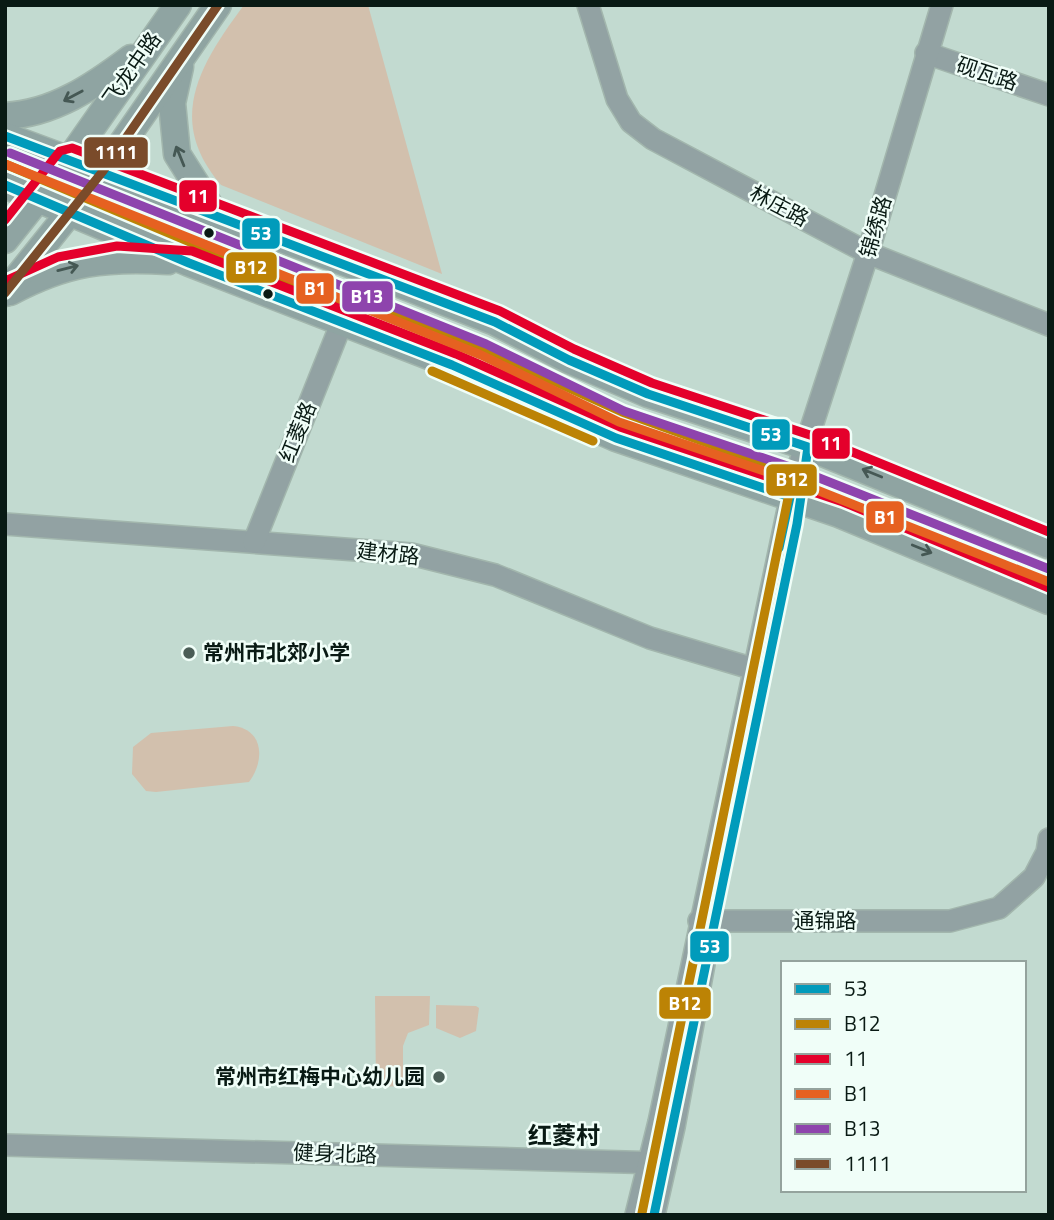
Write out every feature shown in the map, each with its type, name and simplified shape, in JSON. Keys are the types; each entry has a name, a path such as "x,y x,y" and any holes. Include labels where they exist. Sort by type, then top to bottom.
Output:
{"main road":[{"name":"飞龙中路","path":"5,240 69,160 177,5"},
{"name":"飞龙中路","path":"5,294 103,170 218,5"},
{"path":"5,116 22,115 58,104 112,72 149,44"},
{"path":"184,52 172,103 177,155 215,214"},
{"path":"5,136 103,170 495,322 569,360 648,394 808,447 1049,545"},
{"path":"5,185 189,262 452,365 615,438 795,499 1049,601"},
{"path":"5,294 62,269 118,258 189,262"}],"street":[{"name":"林庄路","path":"588,5 617,99 631,122 653,139 868,253 1049,325"},
{"name":"锦绣路","path":"636,1215 656,1163 795,499 799,463 808,447 942,5"},
{"name":"砚瓦路","path":"926,53 1049,94"},
{"name":"红菱路","path":"254,542 342,322"},
{"name":"锦绣路","path":"706,921 754,668 795,499"},
{"name":"建材路","path":"5,524 411,554 495,575 650,638 754,668"},
{"name":"通锦路","path":"706,921 950,921 999,908 1034,877 1047,852 1049,839"},
{"name":"健身北路","path":"5,1145 656,1163"},
{"name":"锦绣路","path":"654,1215 656,1163"}],"shaded area":[{"path":"244,5 368,5 442,274 221,185 204,161 195,138 192,115 195,93 203,71 214,49"},
{"path":"233,726 251,733 259,747 258,765 249,782 156,792 146,791 132,774 133,747 151,733"},
{"path":"375,996 430,996 429,1025 408,1033 403,1046 403,1086 376,1087"},
{"path":"436,1005 476,1006 479,1008 476,1031 460,1038 436,1028"}],"transit line":[{"name":"1111","path":"5,293 103,171 218,5"},
{"name":"53","path":"5,136 495,322 569,360 648,394 808,447 797,524 654,1215"},
{"name":"11","path":"5,220 60,151 72,148 500,311 574,349 652,383 813,436 1049,532"},
{"name":"B13","path":"10,153 486,344 624,411 799,470 1049,569"},
{"name":"B12","path":"5,164 242,264 338,299 436,328 622,412 793,474 642,1213"},
{"name":"B1","path":"5,164 481,355 619,422 794,481 1049,582"},
{"name":"53","path":"5,185 189,263 452,365 616,438 790,497 779,548"},
{"name":"11","path":"5,281 58,257 117,246 192,251 456,354 620,427 843,502 1049,588"},
{"name":"B12","path":"432,371 593,441"}],"place":[{"name":"常州市北郊小学","path":"189,653"},
{"name":"常州市红梅中心幼儿园","path":"439,1077"}],"district":[{"name":"红菱村","path":"564,1136"}]}
